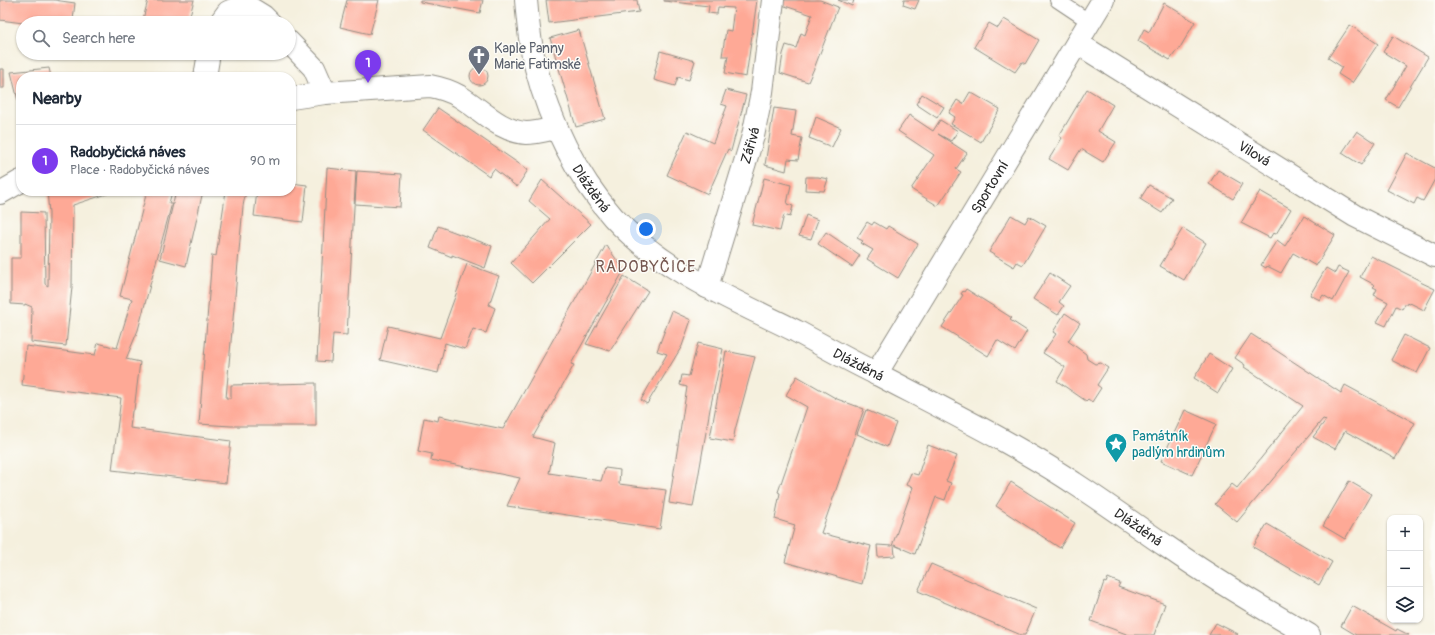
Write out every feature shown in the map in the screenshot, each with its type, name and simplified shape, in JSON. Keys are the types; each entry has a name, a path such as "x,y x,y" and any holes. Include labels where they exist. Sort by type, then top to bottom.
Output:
{"street":[{"name":"Dlážděná","path":"526,0 536,66 545,100 556,128 581,174 596,196 614,218 631,235 660,259 707,287 951,412 1009,444 1072,482 1168,548 1255,603 1310,635"},
{"name":"Zářivá","path":"707,287 753,136 762,92 773,0"},
{"name":"Sportovní","path":"876,374 1077,43 1079,11 1103,0"},
{"path":"225,16 228,12 240,7 250,8 263,16"},
{"name":"Vilová","path":"1077,43 1355,216 1435,256"},
{"path":"296,49 314,68 325,93"},
{"path":"206,72 208,60"},
{"path":"296,97 325,93 430,86 444,89 459,96 496,122 511,130 526,133 556,128"},
{"path":"0,193 16,184"}],"lane":[{"path":"1057,0 1079,11"}],"building":[{"path":"0,0 54,0 75,3 73,16 16,16 16,22 0,20"},
{"path":"148,0 194,0 190,16 144,16"},
{"path":"347,0 379,0 370,34 340,27"},
{"path":"420,0 483,0 480,13 420,2"},
{"path":"546,0 637,0 639,12 549,23"},
{"path":"664,0 757,0 746,77 725,73 728,56 722,56 726,30 731,31 734,8 718,7 717,14 708,13 709,6"},
{"path":"784,0 820,0 838,7 808,82 780,73 786,45 796,48 801,33 805,35 812,15 782,5"},
{"path":"838,0 854,0 852,6"},
{"path":"904,0 919,0 915,9 903,5"},
{"path":"1164,3 1195,22 1178,51 1177,50 1170,60 1138,41 1144,29 1149,32"},
{"path":"1004,19 1039,40 1025,64 1022,62 1015,72 974,47 989,23 998,28"},
{"path":"1350,25 1378,44 1352,83 1338,74 1342,67 1328,58"},
{"path":"579,30 605,119 576,127 550,38"},
{"path":"1393,36 1428,57 1398,107 1386,100 1406,66 1383,52"},
{"path":"660,51 695,61 689,80 678,77 675,86 654,80"},
{"name":"Kaple Panny Marie Fatimské","path":"479,67 485,70 488,76 485,82 479,85 473,82 470,76 473,70"},
{"path":"49,68 50,72 16,72 16,93 11,72"},
{"path":"0,69 4,69 4,88 0,88"},
{"path":"1087,89 1113,105 1098,131 1116,142 1103,162 1081,149 1068,170 1049,159 1062,138 1059,136"},
{"path":"726,90 746,95 731,151 728,149 708,194 667,175 687,131 713,143 727,106 721,104"},
{"path":"970,92 1000,109 981,142 951,124 955,117 949,113 957,100 963,104"},
{"path":"922,94 944,107 937,118 916,104"},
{"path":"438,108 528,170 517,187 494,169 489,176 423,130"},
{"path":"774,108 796,111 792,136 802,138 798,160 788,159 786,171 765,165"},
{"path":"909,115 933,131 940,120 958,131 951,141 938,134 967,153 956,169 961,172 938,206 911,189 934,155 898,131"},
{"path":"816,117 841,128 832,147 809,138"},
{"path":"1357,131 1375,143 1361,165 1342,153"},
{"path":"1407,153 1435,168 1435,179 1423,201 1417,198 1414,204 1387,190"},
{"path":"327,168 356,171 347,335 333,334 331,362 317,361"},
{"path":"1218,170 1242,184 1233,199 1209,184"},
{"path":"357,171 402,174 400,207 355,204"},
{"path":"806,177 828,179 824,191 805,190"},
{"path":"764,178 791,185 787,204 793,206 790,217 784,215 780,231 752,225"},
{"path":"542,180 591,224 532,283 511,263 550,219 529,201"},
{"path":"296,184 307,185 303,222 254,216 256,196 296,196"},
{"path":"1149,185 1172,198 1162,213 1140,199"},
{"path":"1260,191 1291,209 1276,234 1273,233 1270,238 1241,223"},
{"path":"47,196 101,196 73,205 72,287 66,346 31,342 32,307 25,304 11,304 11,258 21,258 21,212 44,213 45,284 48,286 49,213"},
{"path":"146,196 171,196 169,203 172,203 138,330 126,359 140,362 134,410 132,411 130,428 231,441 226,483 112,470 121,398 22,385 26,346 95,355 98,343 117,348 132,299 120,296"},
{"path":"175,196 202,196 186,266 160,259"},
{"path":"225,196 245,196 226,398 231,398 231,385 316,383 316,426 231,426 199,424 212,255 216,256"},
{"path":"806,215 818,220 811,239 799,236"},
{"path":"1011,215 1025,223 1029,216 1046,226 1023,265 1017,262 1014,267 989,252"},
{"path":"1304,216 1335,235 1316,266 1293,253 1281,273 1267,266 1266,268 1261,265 1277,240 1285,246"},
{"path":"867,222 872,225 874,222 886,229 888,226 918,244 898,278 867,259 873,250 861,243 863,241 857,238"},
{"path":"438,226 492,246 485,268 430,248"},
{"path":"1183,228 1206,243 1184,280 1160,266"},
{"path":"826,232 860,255 852,267 818,244"},
{"path":"606,245 624,270 571,364 574,365 533,437 555,443 549,473 601,481 605,468 620,470 619,484 666,490 660,529 507,506 520,478 431,460 432,454 418,451 424,418 438,421 439,416 503,429"},
{"path":"1371,256 1435,289 1424,310 1410,303 1406,303 1402,309 1396,306 1386,326 1377,322 1388,302 1374,295 1377,289 1373,287 1375,285 1360,277"},
{"path":"467,264 499,276 489,305 495,308 486,333 473,329 465,349 445,343 438,373 380,360 388,326 440,338"},
{"path":"1338,267 1349,272 1333,301 1323,295 1320,300 1310,295 1326,268 1335,273"},
{"path":"1050,273 1070,286 1059,302 1064,306 1058,315 1033,299"},
{"path":"624,276 648,291 610,351 586,344"},
{"path":"966,289 1012,318 1010,320 1027,331 1015,351 997,340 988,356 942,327 963,295 961,294"},
{"path":"672,311 691,320 682,346 647,404 641,400 667,354 657,351"},
{"path":"1065,313 1080,323 1068,341 1086,354 1087,359 1095,364 1101,363 1108,368 1097,385 1101,388 1092,402 1088,399 1086,401 1057,381 1065,367 1043,353 1056,334 1053,332"},
{"path":"1251,334 1341,393 1345,385 1415,423 1395,459 1345,431 1335,449 1313,437 1326,420 1323,419 1237,522 1215,504 1232,484 1237,488 1303,406 1244,367 1245,365 1235,358"},
{"path":"1404,335 1430,348 1417,373 1391,360"},
{"path":"698,343 723,349 710,409 693,507 669,503 687,387 680,385 682,375 689,376"},
{"path":"726,351 755,357 733,442 710,438"},
{"path":"1209,354 1232,369 1218,393 1194,378"},
{"path":"797,376 837,399 864,409 821,533 871,546 862,584 785,562 795,525 775,519 780,493 778,492 807,407 786,395"},
{"path":"866,410 896,423 887,447 857,434"},
{"path":"1185,410 1216,424 1192,475 1161,461"},
{"path":"928,445 957,456 946,481 951,483 945,500 936,497 915,554 894,545 895,556 878,557 877,545 892,546 913,487 906,485 911,473 918,475"},
{"path":"1349,481 1371,494 1345,539 1323,526"},
{"path":"1011,482 1075,523 1060,548 996,506"},
{"path":"1267,524 1332,562 1319,585 1253,547"},
{"path":"931,564 1036,609 1025,635 1021,635 918,591"},
{"path":"1108,578 1120,583 1118,587 1165,604 1154,635 1129,635 1091,621 1104,582 1106,583"},
{"path":"1352,606 1396,631 1397,629 1409,635 1356,635 1341,626"},
{"path":"1216,623 1238,634 1209,635"}],"place":[{"name":"Kaple Panny Marie Fatimské","path":"479,76"},
{"name":"Radobyčická náves","path":"368,83"},
{"name":"Památník padlým hrdinům","path":"1116,464"}],"district":[{"name":"RADOBYČICE","path":"646,266"}]}
